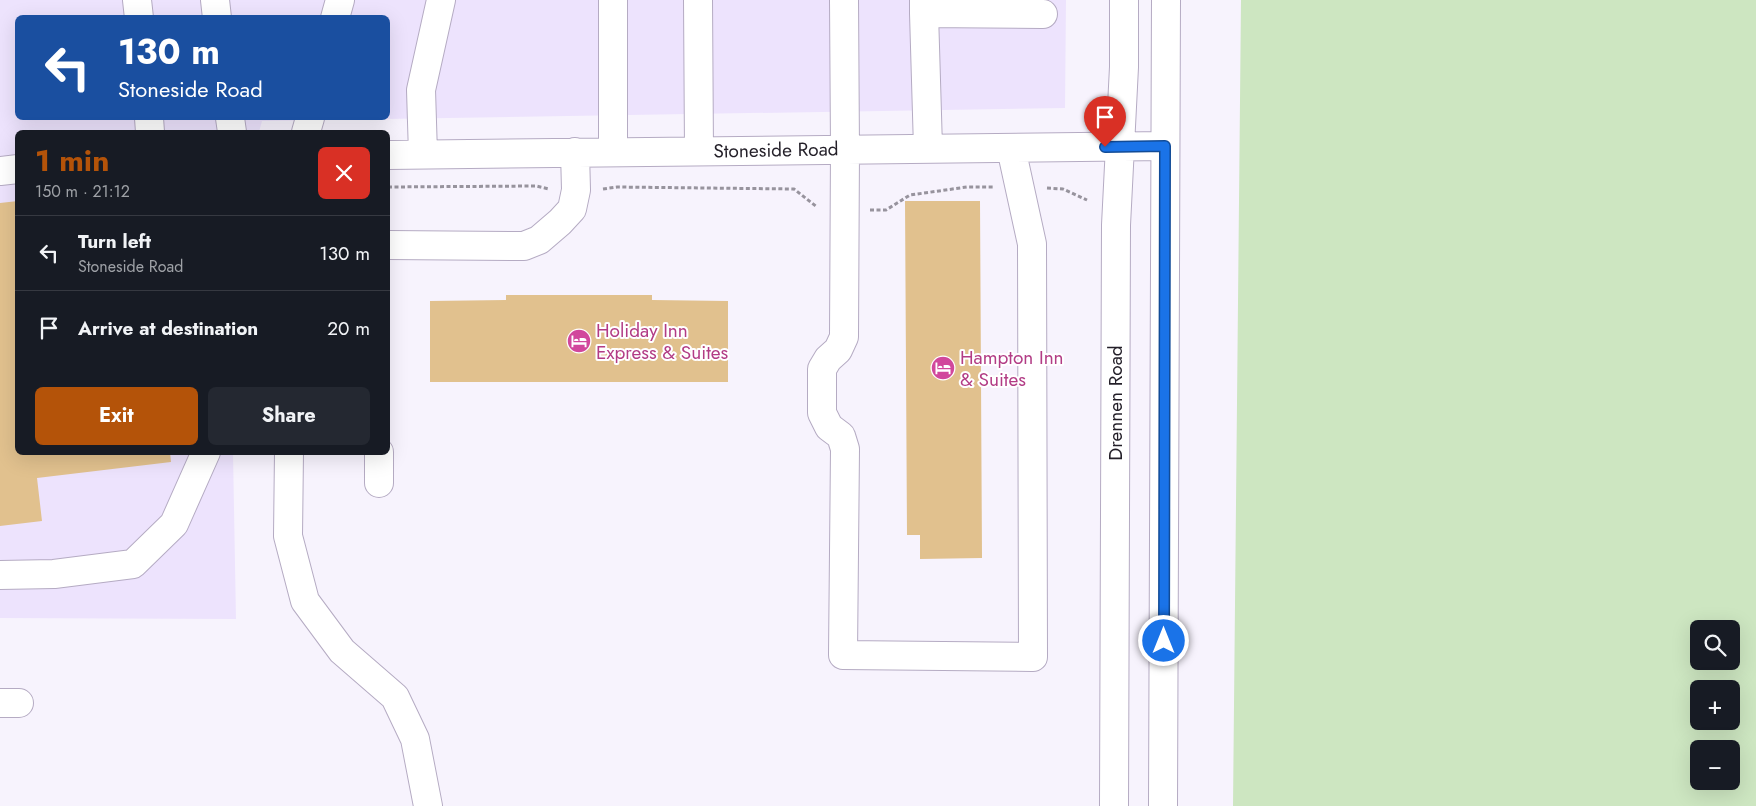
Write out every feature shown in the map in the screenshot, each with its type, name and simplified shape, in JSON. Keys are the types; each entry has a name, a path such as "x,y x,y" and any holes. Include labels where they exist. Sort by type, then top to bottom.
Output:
{"street":[{"path":"137,0 139,15"},
{"path":"215,0 217,15"},
{"path":"336,15 340,0"},
{"path":"423,154 422,90 441,0"},
{"path":"613,0 613,152"},
{"path":"698,0 699,151"},
{"path":"844,0 844,337 838,350 828,359 822,369 822,413 829,427 840,436 845,449 843,655 1033,656 1032,244 1012,148"},
{"name":"Drennen Road","path":"1114,806 1116,234 1124,67 1124,0"},
{"path":"1163,806 1166,0"},
{"path":"928,148 924,6 1043,14"},
{"name":"Stoneside Road","path":"390,155 1165,146"},
{"path":"390,245 524,246 539,240 572,209 576,190 575,152"},
{"path":"0,171 15,170"},
{"path":"0,575 54,574 133,564 174,524 205,455"},
{"path":"289,455 288,536 305,601 342,651 395,697 415,739 428,806"},
{"path":"379,455 379,483"}],"path":[{"path":"390,187 536,186 549,189 594,191 617,187 794,189 821,210 886,210 910,195 967,187 1063,189 1087,200"}],"shaded area":[{"path":"0,0 1066,0 1065,108 390,119 390,15 15,15 15,120 324,120 262,121 260,130 15,130 15,455 233,455 236,619 0,618"}],"green space":[{"path":"1241,0 1756,0 1756,806 1233,806"}],"building":[{"path":"15,201 15,455 170,455 171,462 37,478 42,521 0,526 0,203"},
{"name":"Hampton Inn & Suites","path":"905,201 980,201 982,558 920,559 920,535 907,535"},
{"name":"Holiday Inn Express & Suites","path":"506,295 652,295 652,300 728,301 728,382 430,382 430,301 506,300"}],"place":[{"name":"Holiday Inn Express & Suites","path":"579,341"},
{"name":"Hampton Inn & Suites","path":"943,368"}],"route":[{"path":"1105,147 1165,146 1164,641"}]}
